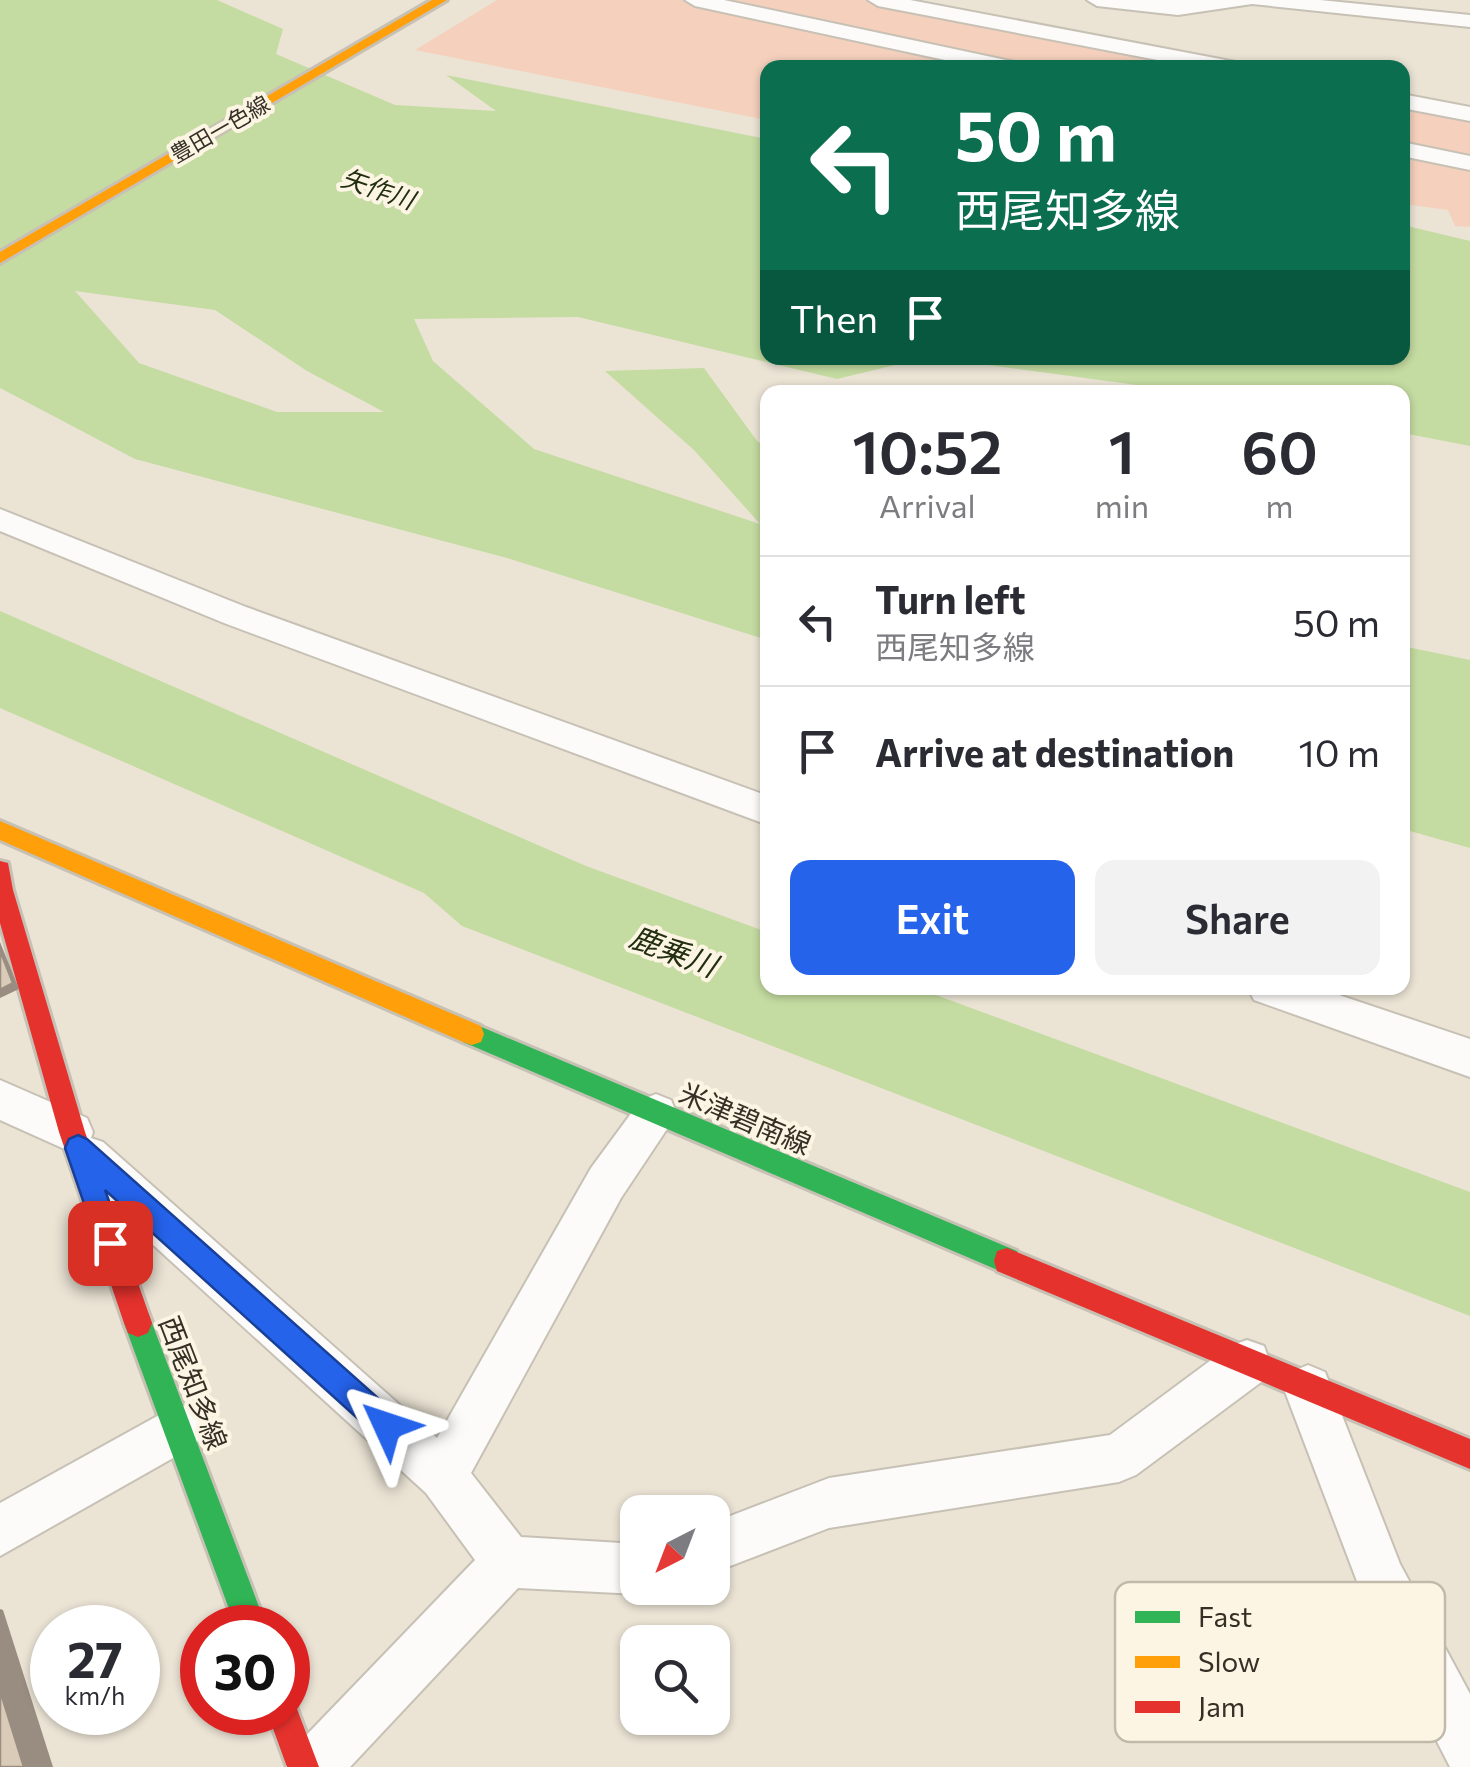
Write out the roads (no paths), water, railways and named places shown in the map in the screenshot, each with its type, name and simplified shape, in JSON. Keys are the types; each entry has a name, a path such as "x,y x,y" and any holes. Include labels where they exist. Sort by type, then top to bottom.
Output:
{"main road":[{"name":"豊田一色線","path":"0,232 401,0"},
{"name":"豊田一色線","path":"0,258 441,0"},
{"name":"米津碧南線","path":"0,830 656,1114 1470,1454"},
{"name":"西尾知多線","path":"0,870 2,890 75,1140 244,1605"},
{"path":"291,1735 303,1767"}],"street":[{"path":"695,0 978,60"},
{"path":"878,0 1194,60"},
{"path":"1097,0 1178,9 1244,0"},
{"path":"1258,0 1470,21"},
{"path":"1410,103 1470,114"},
{"path":"1410,151 1470,163"},
{"path":"0,519 235,615 760,808"},
{"path":"1288,995 1470,1058"},
{"path":"0,1099 75,1140 443,1476 508,1562"},
{"path":"443,1476 606,1183 656,1114"},
{"path":"730,1541 829,1503 1119,1458 1247,1363"},
{"path":"1308,1389 1384,1582"},
{"path":"0,1531 179,1428"},
{"path":"312,1767 508,1562 620,1568"},
{"path":"1445,1701 1470,1749"}],"water":[{"name":"矢作川","path":"0,0 217,0 283,29 276,54 395,105 496,111 446,75 760,138 760,361 578,317 414,319 433,361 534,449 760,524 760,638 507,558 135,459 0,388","holes":["75,291 215,310 307,371 384,412 277,412 139,363"]},
{"path":"1410,227 1470,241 1470,446 1410,434 1410,385 1137,385 988,365 1410,365"},
{"path":"779,365 895,365 837,379"},
{"path":"704,368 757,441 760,524 695,451 605,371"},
{"name":"鹿乗川","path":"0,611 586,866 760,929 760,995 936,995 1470,1192 1470,1316 462,926 424,893 0,708"},
{"path":"1410,648 1470,660 1470,848 1410,831"}]}
